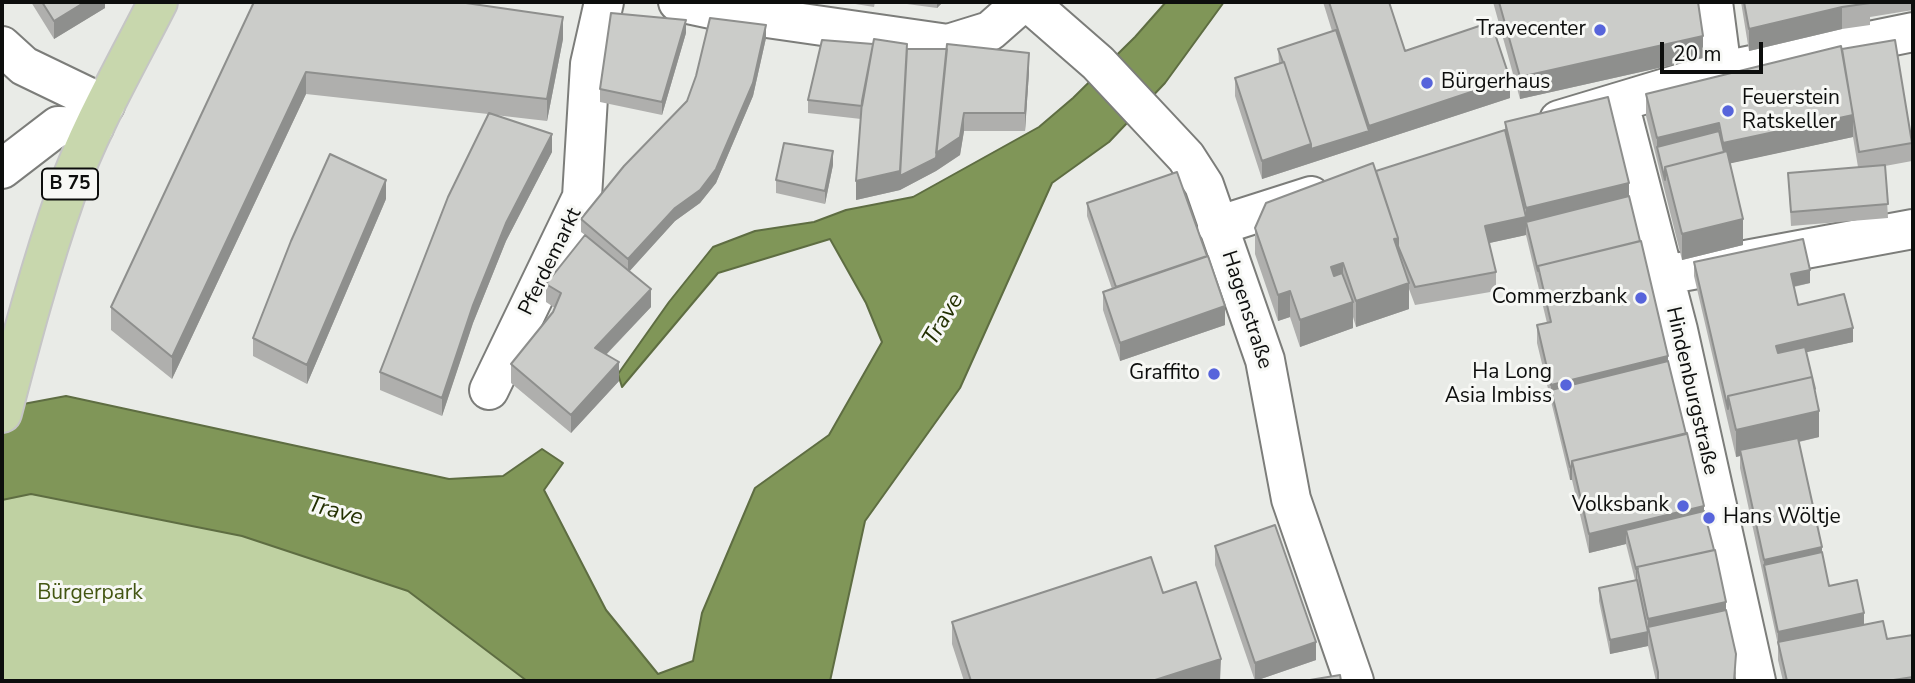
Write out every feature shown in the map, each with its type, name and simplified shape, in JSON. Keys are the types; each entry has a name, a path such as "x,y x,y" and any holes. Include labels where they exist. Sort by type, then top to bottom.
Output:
{"main road":[{"name":"B 75","path":"2,413 67,192 99,116 158,2"}],"street":[{"name":"Pferdemarkt","path":"489,390 582,197 590,64 604,2"},
{"path":"678,2 727,7 948,44 990,31 1023,2"},
{"name":"Hagenstraße","path":"1028,2 1098,63 1186,157 1205,185 1265,360 1291,499 1354,681"},
{"path":"1713,2 1722,71"},
{"path":"1530,129 1722,71 1913,32"},
{"path":"2,46 24,66 99,116"},
{"name":"Hindenburgstraße","path":"1619,103 1665,275 1756,681"},
{"path":"2,169 58,126 99,116"},
{"path":"1217,226 1348,185"},
{"path":"1665,275 1913,229"}],"green space":[{"name":"Bürgerpark","path":"31,494 242,536 408,591 527,681 2,681 2,500"}],"water":[{"name":"Trave","path":"1166,2 1224,2 1165,83 1109,142 1052,183 960,388 865,521 830,681 527,681 408,591 242,536 31,494 2,500 2,408 66,396 449,479 503,476 542,449 563,463 544,490 606,610 658,674 693,661 702,613 755,488 829,435 882,342 866,303 830,239 718,273 622,387 618,374 669,302 713,247 755,231 814,222 846,210 913,197 1039,127 1135,37"}],"building":[{"path":"42,2 85,2 54,21"},
{"path":"254,2 459,2 563,17 547,99 306,72 172,357 111,307"},
{"name":"Bürgerhaus","path":"1329,2 1389,2 1405,51 1491,22 1510,79 1369,126"},
{"name":"Travecenter","path":"1499,2 1698,2 1703,36 1520,77"},
{"path":"1744,2 1870,2 1870,3 1749,29"},
{"path":"611,13 686,20 662,102 600,89"},
{"path":"710,18 766,25 753,83 716,169 700,190 675,208 628,259 581,219 624,166 687,101"},
{"path":"1336,30 1369,131 1311,149 1278,49"},
{"path":"874,39 907,44 900,171 856,181 862,101"},
{"path":"822,40 873,44 862,106 808,100"},
{"path":"1895,40 1912,143 1859,152 1842,49"},
{"path":"947,44 1029,53 1025,113 964,113 960,137 936,153"},
{"path":"1841,46 1853,115 1723,143 1719,123 1657,138 1646,94"},
{"path":"907,49 947,49 936,158 900,176"},
{"path":"1284,62 1311,144 1262,161 1235,78"},
{"path":"1608,97 1629,183 1526,208 1505,122"},
{"path":"489,113 552,134 506,223 473,305 442,398 380,372 448,197"},
{"path":"1505,130 1526,217 1485,226 1496,272 1415,287 1398,246 1398,238 1376,171"},
{"path":"1719,131 1724,152 1665,167 1665,180 1657,147"},
{"path":"784,143 833,151 825,191 776,180"},
{"path":"1727,151 1743,219 1682,234 1665,167"},
{"path":"330,154 386,180 307,365 253,338 291,241"},
{"path":"1373,163 1398,238 1394,239 1409,283 1356,301 1343,263 1331,267 1334,276 1342,273 1353,302 1300,320 1290,291 1278,295 1255,228 1266,203"},
{"path":"1885,165 1888,204 1791,212 1788,173"},
{"path":"1177,172 1207,256 1116,287 1087,203"},
{"path":"1629,196 1640,241 1538,266 1538,271 1526,222"},
{"path":"585,235 651,289 595,348 619,362 571,415 511,364 553,312 561,293 546,284"},
{"path":"1803,239 1810,270 1791,274 1798,305 1844,294 1853,328 1776,346 1778,353 1805,347 1815,389 1812,377 1728,396 1728,409 1694,262"},
{"path":"1641,241 1668,356 1551,385 1537,325 1551,322 1538,266"},
{"path":"1208,256 1225,306 1120,343 1103,292"},
{"path":"1668,361 1686,434 1572,461 1570,467 1551,390"},
{"path":"1812,377 1819,411 1736,430 1728,396"},
{"path":"1687,433 1704,506 1589,534 1572,461"},
{"path":"1798,438 1822,547 1764,560 1740,450"},
{"path":"1704,511 1714,550 1636,569 1626,530"},
{"path":"1275,525 1316,642 1255,663 1215,546"},
{"path":"1715,550 1726,602 1648,619 1637,567"},
{"path":"1822,552 1829,586 1857,580 1864,613 1778,632 1764,565"},
{"path":"1151,557 1163,593 1196,582 1221,659 1152,681 971,681 952,622"},
{"path":"1637,580 1648,632 1610,640 1599,588"},
{"path":"1726,610 1736,654 1734,681 1658,681 1648,627"},
{"path":"1883,621 1887,639 1913,635 1913,677 1887,681 1787,681 1778,642"},
{"path":"1340,675 1341,681 1304,681"}],"place":[{"name":"Travecenter","path":"1600,30"},
{"name":"Bürgerhaus","path":"1427,83"},
{"name":"Feuerstein Ratskeller","path":"1728,111"},
{"name":"Commerzbank","path":"1641,298"},
{"name":"Graffito","path":"1214,374"},
{"name":"Ha Long Asia Imbiss","path":"1566,385"},
{"name":"Volksbank","path":"1683,506"},
{"name":"Hans Wöltje","path":"1709,518"}]}
